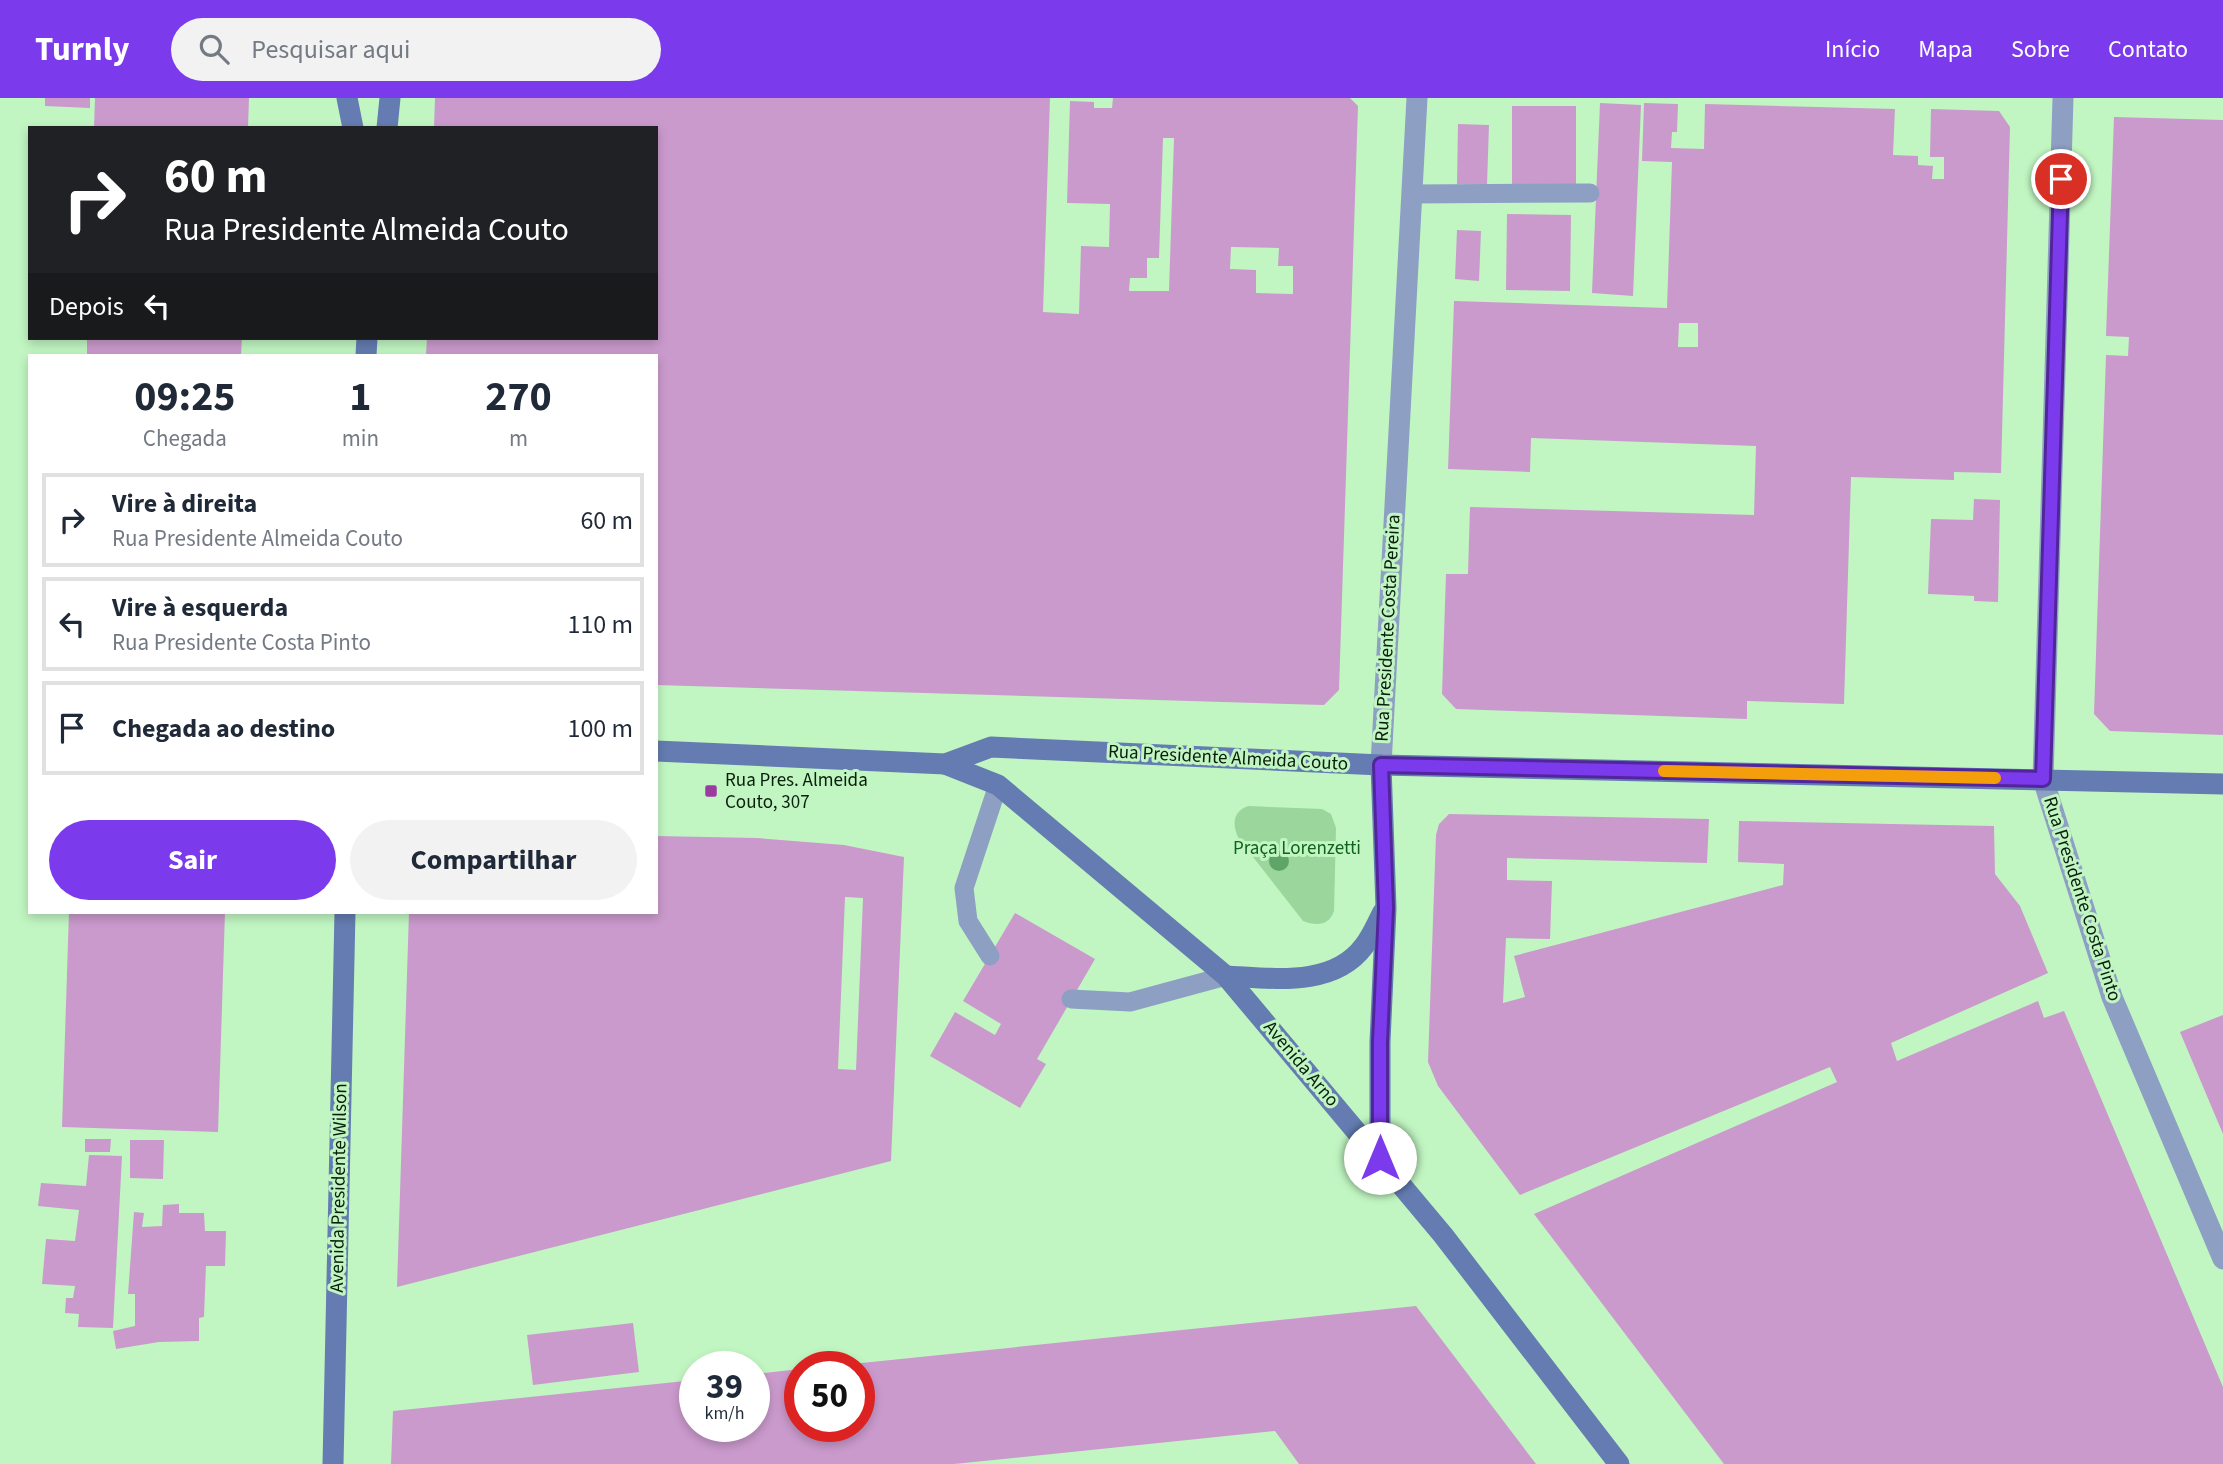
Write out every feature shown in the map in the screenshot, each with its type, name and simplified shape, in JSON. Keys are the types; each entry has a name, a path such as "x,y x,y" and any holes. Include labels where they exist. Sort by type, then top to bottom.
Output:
{"main road":[{"path":"347,98 353,126"},
{"path":"387,126 390,98"},
{"name":"Rua Presidente Almeida Couto","path":"658,751 945,764 991,747 1381,765 2223,784"},
{"name":"Avenida Arno","path":"945,764 998,785 1226,976 1443,1235 1619,1464"},
{"name":"Rua Presidente Costa Pereira","path":"1380,1158 1380,1042 1386,908 1381,765"},
{"path":"1226,976 1285,978 1323,975 1344,964 1364,947 1386,908"},
{"name":"Avenida Presidente Wilson","path":"333,1464 345,914"}],"street":[{"name":"Rua Presidente Costa Pereira","path":"1381,765 1417,98"},
{"name":"Rua Presidente Costa Pinto","path":"2063,98 2043,779 2112,997 2223,1259"}],"lane":[{"path":"1412,194 1590,193"},
{"path":"990,956 968,921 964,888 998,785"},
{"path":"1072,999 1130,1002 1226,976"}],"green space":[{"name":"Praça Lorenzetti","path":"1248,806 1322,809 1331,814 1336,828 1334,911 1329,920 1317,924 1303,921 1239,839 1235,829 1236,815"}],"building":[{"path":"45,98 90,98 90,108 45,106"},
{"path":"95,98 249,98 248,126 94,126"},
{"path":"435,98 1050,98 1043,312 1079,314 1081,246 1109,247 1110,204 1067,203 1070,101 1094,102 1094,108 1112,108 1113,98 1350,98 1358,106 1339,690 1324,705 658,685 658,354 426,354 427,340 658,340 658,126 434,126","holes":["1163,138 1174,138 1169,291 1129,291 1130,278 1147,278 1147,258 1159,258","1231,247 1279,248 1278,266 1293,266 1293,294 1256,293 1256,270 1230,269"]},
{"path":"1600,103 1641,105 1633,296 1592,293"},
{"path":"1644,103 1678,104 1677,132 1672,132 1671,148 1704,149 1705,104 1895,109 1893,155 1918,156 1918,165 1933,166 1932,179 1944,179 1944,157 1930,157 1931,109 1999,111 2010,127 2001,473 1954,472 1954,480 1851,477 1844,704 1747,701 1747,719 1456,709 1442,694 1446,574 1468,574 1470,507 1754,515 1756,446 1531,438 1530,472 1448,469 1454,301 1667,308 1672,162 1642,161","holes":["1679,323 1698,323 1698,347 1678,347"]},
{"path":"1512,106 1576,106 1576,186 1512,186"},
{"path":"2114,117 2223,120 2223,735 2110,731 2094,714 2106,355 2128,356 2129,337 2106,336"},
{"path":"1458,124 1489,125 1487,185 1457,184"},
{"path":"1507,214 1571,215 1570,291 1506,290"},
{"path":"1457,230 1481,231 1479,281 1455,279"},
{"path":"87,340 242,340 241,354 87,354"},
{"path":"1974,499 2000,500 1998,602 1974,601 1974,596 1928,594 1931,519 1973,520"},
{"path":"1449,814 1709,819 1707,863 1507,858 1507,880 1552,881 1550,939 1506,938 1503,1003 1525,997 1514,956 1783,885 1784,864 1738,862 1739,821 1994,826 1995,874 2020,906 2048,973 1891,1043 1897,1061 2038,1001 2044,1018 2064,1011 2223,1387 2223,1464 1724,1464 1534,1214 1837,1082 1830,1067 1520,1195 1438,1086 1428,1062 1436,835 1439,824"},
{"path":"658,836 757,838 844,845 904,857 891,1161 397,1287 409,914 658,914","holes":["845,897 863,898 856,1070 838,1069"]},
{"path":"1015,913 1095,959 1037,1059 1046,1064 1020,1108 930,1056 955,1012 995,1035 1001,1024 963,1001"},
{"path":"69,914 225,914 218,1132 62,1127"},
{"path":"2223,1015 2223,1134 2180,1032"},
{"path":"85,1139 111,1139 110,1152 85,1152"},
{"path":"130,1140 164,1140 163,1179 130,1178"},
{"path":"89,1155 122,1156 113,1328 78,1327 79,1314 65,1313 66,1298 73,1298 75,1286 42,1284 46,1239 75,1241 79,1210 38,1206 41,1183 86,1186"},
{"path":"179,1204 179,1213 204,1213 205,1231 226,1231 225,1266 206,1266 204,1317 199,1318 199,1341 159,1342 116,1349 113,1331 135,1326 135,1294 128,1294 134,1212 144,1213 142,1227 162,1226 163,1205"},
{"path":"1416,1306 1536,1464 1299,1464 1275,1431 954,1464 391,1464 393,1411 679,1382 679,1442 770,1442 770,1372 784,1371 784,1442 875,1442 875,1362"},
{"path":"633,1323 639,1372 533,1385 527,1335"}],"slow traffic":[{"path":"1664,771 1995,778"}],"place":[{"name":"Rua Pres. Almeida Couto, 307","path":"711,791"}],"route":[{"path":"1380,1158 1380,1042 1386,908 1381,765 2043,779 2061,179"}]}
